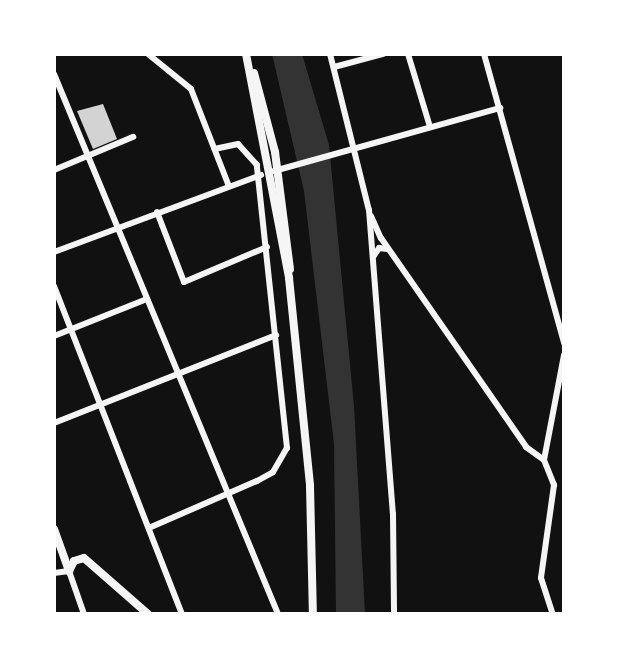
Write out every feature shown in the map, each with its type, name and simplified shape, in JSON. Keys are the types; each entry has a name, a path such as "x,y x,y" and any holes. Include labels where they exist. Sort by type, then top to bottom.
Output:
{"main road":[{"path":"247,54 289,278 310,486 313,614"}],"street":[{"path":"148,54 191,89 215,149 232,183"},
{"path":"330,54 356,147 369,210 393,514 394,614"},
{"path":"334,67 383,54"},
{"path":"408,54 430,127"},
{"path":"484,54 564,343"},
{"path":"54,74 55,85 232,493 278,614"},
{"path":"54,252 232,183 500,108"},
{"path":"54,170 133,137"},
{"path":"151,527 232,493 273,472 281,461 287,438 267,247 254,158 238,144 215,149"},
{"path":"369,210 387,249 526,447 544,460 554,485 541,578 553,614"},
{"path":"157,212 184,282 267,247"},
{"path":"372,261 374,251 387,249"},
{"path":"54,286 151,527 182,614"},
{"path":"54,336 147,299"},
{"path":"54,423 180,375 276,335"},
{"path":"544,460 564,355"},
{"path":"54,529 84,614"},
{"path":"69,572 74,561 84,558 148,614"},
{"path":"54,573 69,572"}],"shaded area":[{"path":"272,54 302,54 329,145 354,406 365,614 336,614 334,444 304,191"}],"building":[{"path":"103,104 117,139 93,149 77,111"}]}
